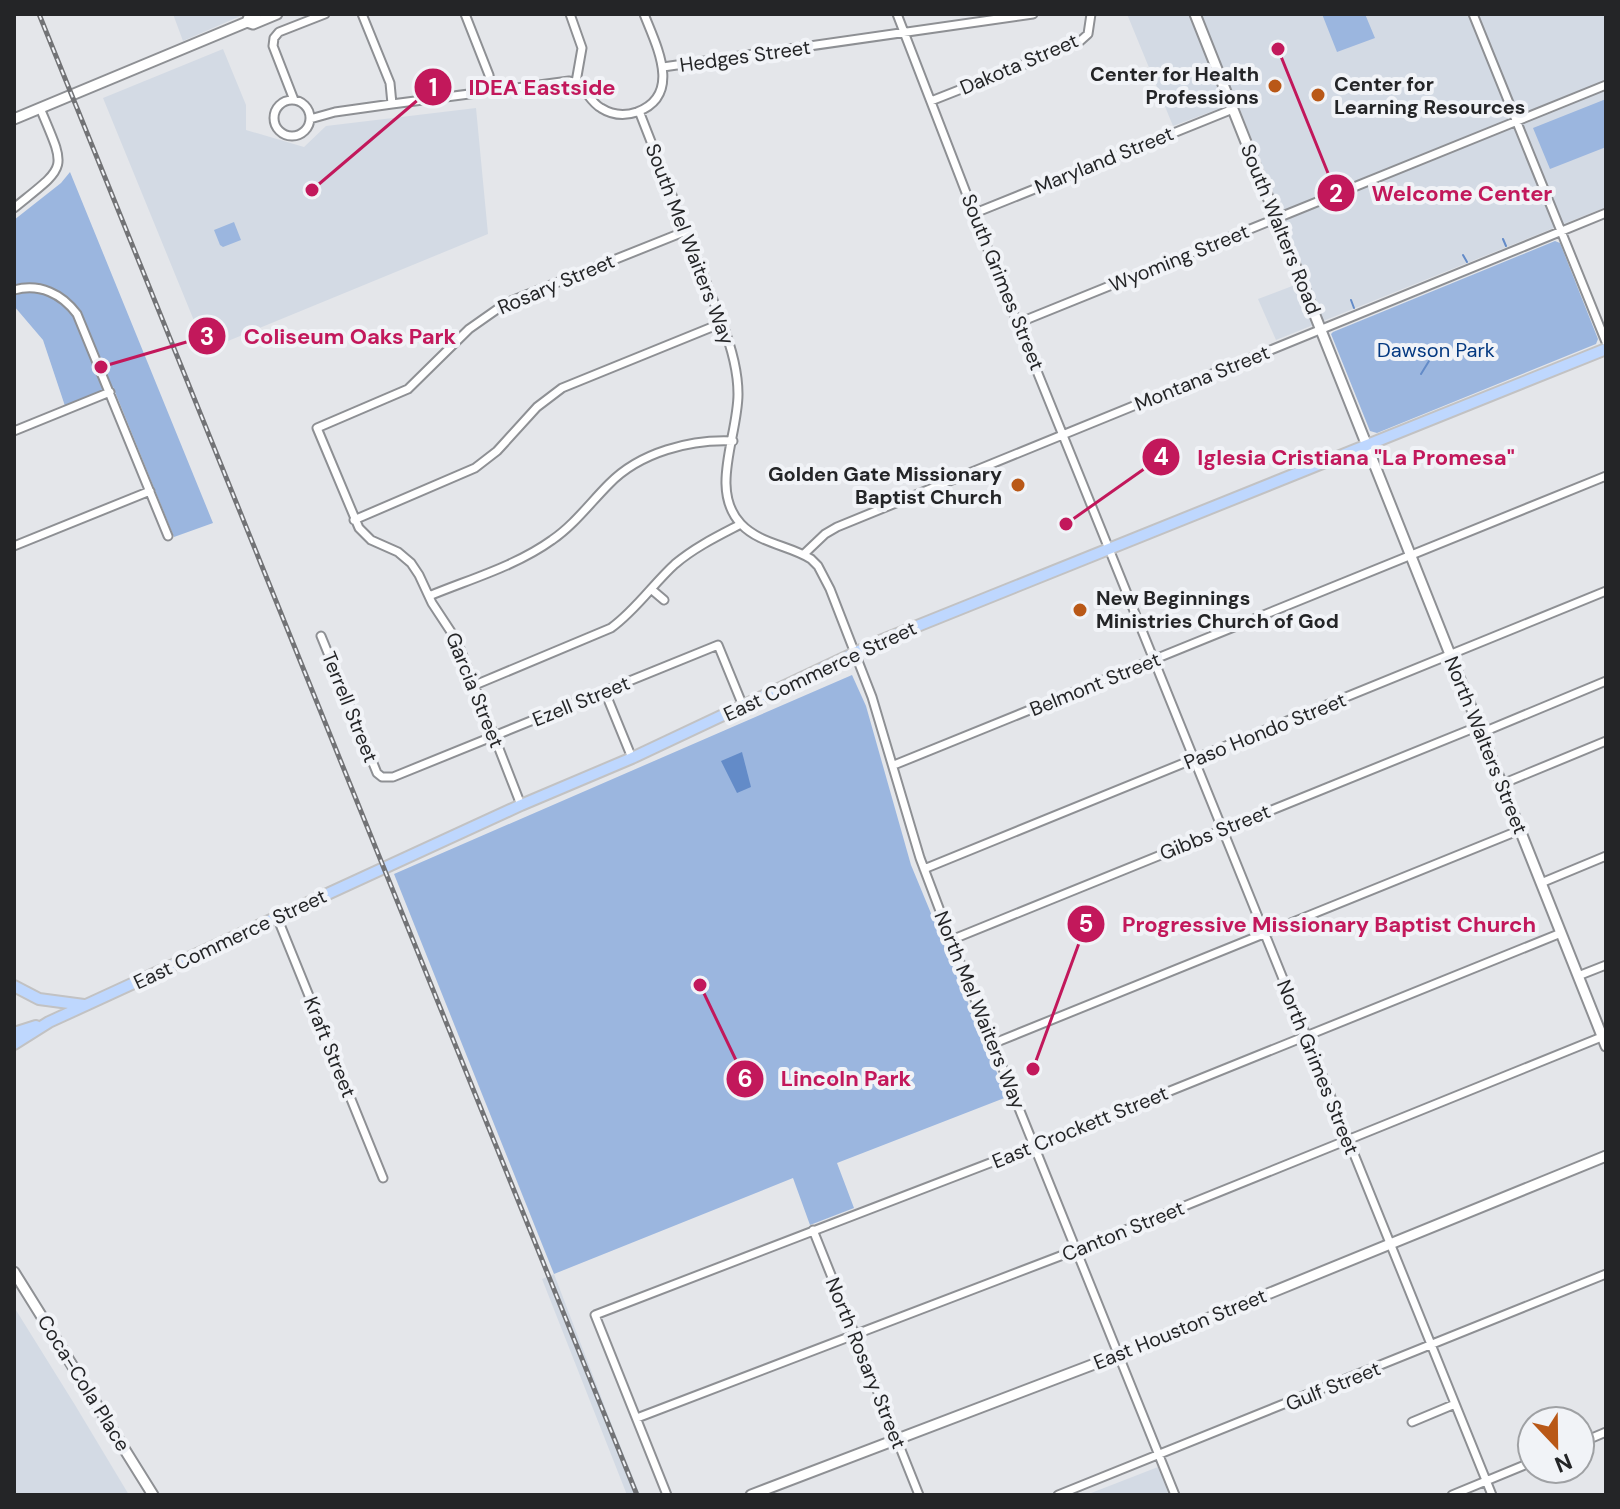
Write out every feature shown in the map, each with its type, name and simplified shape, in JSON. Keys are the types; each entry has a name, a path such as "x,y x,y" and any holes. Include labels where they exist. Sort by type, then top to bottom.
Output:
{"main road":[{"path":"247,22 249,17 256,14"},
{"path":"14,119 247,22 253,24 277,14"},
{"name":"South Walters Road","path":"1195,14 1367,445"},
{"name":"East Commerce Street","path":"16,1034 86,1005 521,805 632,758 855,653 1606,349"},
{"name":"North Walters Street","path":"1367,445 1605,1039"},
{"path":"14,986 39,999 86,1005"},
{"name":"East Houston Street","path":"751,1495 1118,1355 1606,1156"},
{"name":"Coca-Cola Place","path":"14,1272 153,1495"}],"street":[{"path":"294,100 281,104 275,112 274,121 286,135 300,134 307,128 310,119 306,106 294,100 273,46 274,38 279,32 325,14"},
{"path":"362,14 390,83 392,104"},
{"path":"465,14 489,75 491,91"},
{"path":"570,14 582,48 576,82"},
{"path":"644,14 663,67"},
{"name":"South Grimes Street","path":"897,14 1110,549"},
{"name":"Hedges Street","path":"639,111 649,105 659,92 663,84 663,67 906,34 977,17 1033,14"},
{"name":"Dakota Street","path":"931,101 1078,43 1088,34 1091,14"},
{"path":"1473,14 1606,342"},
{"path":"310,119 392,104 576,82"},
{"path":"576,82 603,110 621,115 639,111"},
{"name":"Wyoming Street","path":"1018,323 1606,85"},
{"path":"14,208 51,178 60,158 40,108"},
{"name":"Maryland Street","path":"975,213 1233,109"},
{"name":"South Mel Waiters Way","path":"639,111 722,323 737,375 737,418 725,484 729,504 741,524"},
{"name":"Montana Street","path":"804,554 837,527 1606,213"},
{"name":"Rosary Street","path":"317,428 408,389 469,329 506,303 686,231"},
{"path":"14,290 38,288 60,296 77,314 168,536"},
{"path":"354,520 475,468 497,451 537,407 562,388 722,323"},
{"path":"14,431 110,392"},
{"name":"Garcia Street","path":"317,428 354,520 371,540 398,552 411,563 457,641 521,805"},
{"path":"429,596 519,560 544,546 572,524 610,482 641,461 692,442 733,441"},
{"name":"Belmont Street","path":"894,765 1606,476"},
{"path":"14,546 150,491"},
{"path":"475,685 611,628 677,563 696,548 741,524 762,539 804,554 818,566 855,653"},
{"name":"North Grimes Street","path":"1110,549 1492,1495"},
{"path":"651,589 664,600"},
{"name":"Paso Hondo Street","path":"924,869 1606,591"},
{"name":"Terrell Street","path":"321,636 377,773 382,777"},
{"name":"Ezell Street","path":"382,777 393,777 718,645 743,706"},
{"name":"North Mel Waiters Way","path":"855,653 894,765 924,869 1175,1495"},
{"name":"Gibbs Street","path":"951,940 1221,829 1606,681"},
{"path":"605,692 632,758"},
{"path":"1502,784 1606,741"},
{"path":"992,1044 1520,830"},
{"path":"1541,883 1606,856"},
{"name":"Kraft Street","path":"277,917 383,1178"},
{"name":"East Crockett Street","path":"637,1418 595,1315 1034,1146 1561,933"},
{"path":"1578,976 1606,965"},
{"name":"Canton Street","path":"637,1418 1076,1250 1605,1039"},
{"name":"North Rosary Street","path":"813,1230 919,1495"},
{"name":"Gulf Street","path":"1058,1495 1606,1274"},
{"path":"1412,1422 1455,1404"},
{"path":"637,1418 667,1495"},
{"path":"1452,1495 1516,1469"}],"shaded area":[{"path":"173,14 245,14 183,41"},
{"path":"1127,14 1606,14 1606,207 1276,340 1258,299 1308,280 1237,102 1173,126"},
{"path":"223,49 246,105 246,130 304,147 326,126 476,108 488,234 206,350 103,98"},
{"path":"742,752 751,787 737,793 721,761"},
{"path":"554,1274 640,1495 627,1495 542,1279"},
{"path":"14,1307 75,1405 129,1495 14,1495"},
{"path":"1158,1467 1169,1495 1086,1495"}],"green space":[{"path":"1322,14 1365,14 1375,38 1337,52"},
{"path":"1606,99 1606,147 1550,169 1533,128"},
{"path":"70,172 213,523 174,537 113,387 65,406 43,340 14,306 14,220 61,183"},
{"path":"234,222 241,240 223,247 214,230"},
{"name":"Dawson Park","path":"1555,241 1560,243 1598,339 1596,344 1377,433 1370,431 1331,334"},
{"path":"852,675 866,706 911,865 1007,1097 837,1163 854,1208 810,1225 793,1178 554,1274 394,874"}],"waterway":[{"path":"1503,239 1506,246"},
{"path":"1463,255 1467,262"},
{"path":"1351,300 1354,308"},
{"path":"1421,374 1429,361 1429,351"}],"railway":[{"path":"39,14 637,1495"}],"place":[{"name":"Welcome Center","path":"1278,49"},
{"name":"Center for Health Professions","path":"1275,86"},
{"name":"Center for Learning Resources","path":"1318,95"},
{"name":"IDEA Eastside","path":"312,190"},
{"name":"Coliseum Oaks Park","path":"101,367"},
{"name":"Golden Gate Missionary Baptist Church","path":"1018,485"},
{"name":"Iglesia Cristiana \"La Promesa\"","path":"1066,524"},
{"name":"New Beginnings Ministries Church of God","path":"1080,610"},
{"name":"Lincoln Park","path":"700,985"},
{"name":"Progressive Missionary Baptist Church","path":"1033,1069"}]}
